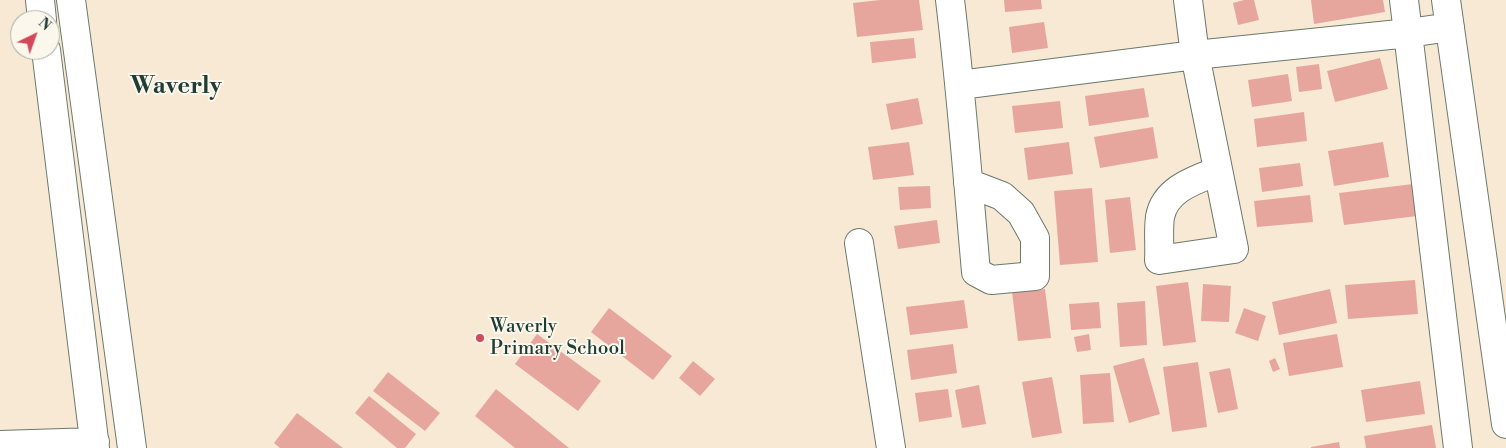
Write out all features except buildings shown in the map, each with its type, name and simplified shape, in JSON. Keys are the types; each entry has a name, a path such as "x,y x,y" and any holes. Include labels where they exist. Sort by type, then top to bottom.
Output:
{"street":[{"path":"71,0 132,448"},
{"path":"950,0 960,84 968,182"},
{"path":"1188,0 1196,55 1218,171"},
{"path":"1404,0 1458,448"},
{"path":"1446,0 1506,424"},
{"path":"960,84 1196,55 1450,27"},
{"path":"0,444 95,445 47,60"},
{"path":"859,243 891,448"}],"place":[{"name":"Waverly Primary School","path":"480,338"}],"district":[{"name":"Waverly","path":"176,87"}]}
